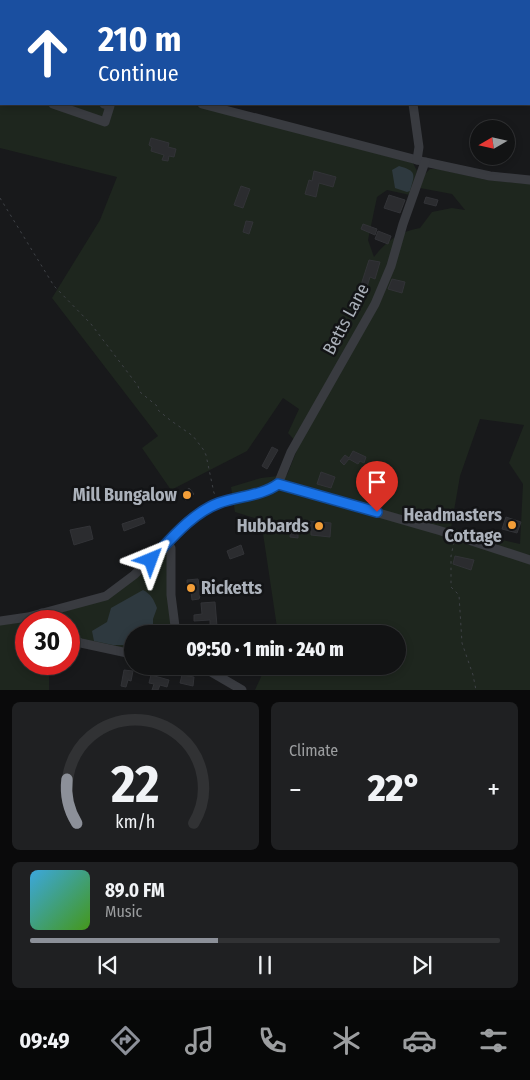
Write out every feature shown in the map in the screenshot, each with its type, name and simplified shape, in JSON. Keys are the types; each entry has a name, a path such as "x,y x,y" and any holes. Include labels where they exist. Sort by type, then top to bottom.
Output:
{"street":[{"path":"56,105 105,122 110,106 107,105"},
{"path":"206,105 421,161 490,176 530,180"},
{"name":"Betts Lane","path":"278,484 290,452 375,304 391,266 421,161 413,105"},
{"path":"53,610 106,596 128,581 198,514 224,501 271,489 278,484 454,535 530,560"},
{"path":"168,543 171,548 170,589 175,625"},
{"path":"0,621 15,619"},
{"path":"80,642 124,652"},
{"path":"217,675 242,690"}],"path":[{"path":"0,198 38,257 54,286 108,343 138,386 140,392 170,420 193,436 206,455 215,496 224,501"},
{"path":"454,535 451,556 451,587 459,596 462,643 476,690"}],"shaded area":[{"path":"0,105 193,105 413,163 417,171 410,195 387,190 377,197 368,240 374,257 394,238 420,228 432,212 452,208 465,210 452,194 420,188 425,174 430,169 438,169 487,180 530,184 530,690 255,690 262,675 406,675 406,625 277,625 261,520 235,512 231,487 261,478 287,475 299,445 288,433 299,409 283,398 247,451 171,490 142,448 158,436 52,298 100,220 117,177 0,148","holes":["480,419 524,425 509,463 523,484 520,544 451,528 460,476"]},
{"path":"399,166 413,174 410,191 407,192 395,188 392,170"},
{"path":"174,538 173,569 177,625 124,625 124,654 80,643 80,610 47,610 106,596"},
{"path":"143,590 152,598 157,608 153,625 124,625 124,645 94,641 92,631 107,622 111,608"},
{"path":"15,617 15,675 47,675 49,690 0,690 0,621"}],"building":[{"path":"151,138 169,143 168,147 176,149 174,157 169,156 168,161 162,160 164,155 151,151 152,147 149,145"},
{"path":"314,171 336,177 333,187 319,183 316,197 305,194 309,180 312,181"},
{"path":"241,186 250,189 243,208 234,205"},
{"path":"389,195 405,200 400,213 384,208"},
{"path":"426,197 438,200 436,206 424,203"},
{"path":"246,221 253,222 249,234 243,232"},
{"path":"363,224 377,229 375,235 361,229"},
{"path":"378,231 391,236 388,244 375,239"},
{"path":"369,260 380,262 375,279 370,277 366,290 360,288"},
{"path":"392,279 405,282 402,293 388,289"},
{"path":"272,447 278,450 267,469 262,466"},
{"path":"353,451 366,457 364,463 360,461 358,464 349,459 344,465 340,461 345,455 349,458"},
{"path":"321,472 335,477 331,488 317,484"},
{"name":"Mill Bungalow","path":"189,488 194,494 186,501 181,495"},
{"path":"143,517 145,523 124,531 122,524"},
{"name":"Headmasters Cottage","path":"506,517 521,522 517,533 502,529"},
{"path":"307,521 331,523 330,537 311,535 311,531 298,530 298,538 290,537 291,524 307,525"},
{"path":"90,526 93,539 74,545 70,530"},
{"path":"241,545 244,554 230,559 227,551"},
{"path":"455,556 474,560 471,570 453,564"},
{"path":"198,579 199,585 203,587 199,599 192,600 191,592 188,592 187,580"},
{"path":"215,602 217,625 210,625 210,620 194,621 194,615 202,614 201,603"},
{"path":"124,670 124,675 132,675 131,681 128,680 126,687 121,686"},
{"path":"151,675 169,680 167,687 160,685 158,690 152,690 154,684 149,683"},
{"path":"182,675 194,677 193,686 180,683"}],"place":[{"name":"Mill Bungalow","path":"187,495"},
{"name":"Headmasters Cottage","path":"512,525"},
{"name":"Hubbards","path":"319,526"},
{"name":"Ricketts","path":"191,588"}],"route":[{"path":"151,560 192,519 205,509 224,501 271,489 278,484 377,512"}]}
